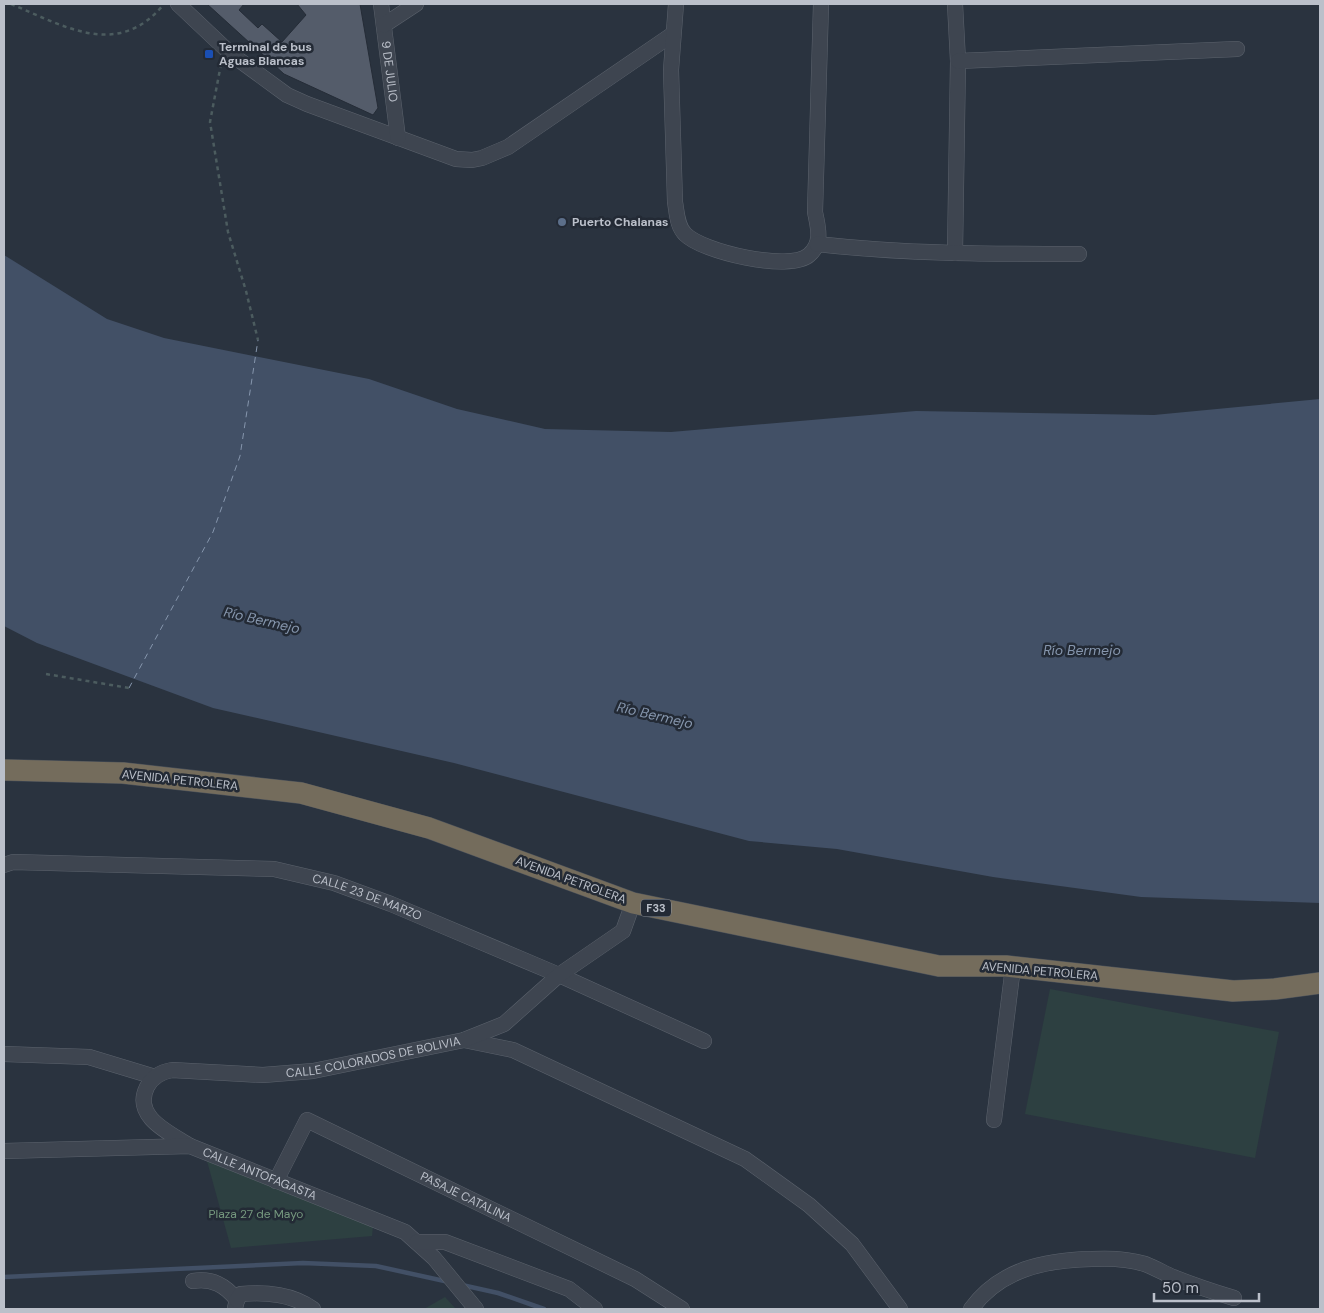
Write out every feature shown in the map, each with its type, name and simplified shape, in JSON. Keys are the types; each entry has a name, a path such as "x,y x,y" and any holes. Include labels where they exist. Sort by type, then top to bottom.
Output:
{"highway":[{"name":"AVENIDA PETROLERA","path":"4,770 123,773 301,793 429,828 633,903 939,966 1013,967 1232,991 1275,989 1320,983"}],"street":[{"path":"178,4 224,48 287,95 398,138 464,160 493,155 541,126 673,34"},
{"name":"9 DE JULIO","path":"381,4 398,138"},
{"path":"384,25 416,4"},
{"path":"676,4 671,70 675,202 678,220 684,233 705,246 786,262 800,261 809,255 817,244 819,236 816,212 821,4"},
{"path":"954,4 958,61 955,254"},
{"path":"958,61 1237,49"},
{"path":"817,244 866,250 955,254 1079,254"},
{"name":"CALLE 23 DE MARZO","path":"4,865 13,862 274,869 334,883 391,904 558,975 704,1041"},
{"name":"CALLE COLORADOS DE BOLIVIA","path":"155,1077 172,1070 263,1075 313,1071 464,1040 504,1024 558,975 622,931 633,903"},
{"path":"994,1120 1013,967"},
{"path":"464,1040 513,1050 745,1159 809,1205 852,1244 900,1309"},
{"path":"4,1054 89,1057 155,1077 146,1089 144,1096 148,1116 152,1121 190,1146"},
{"name":"PASAJE CATALINA","path":"276,1180 307,1120 635,1279 682,1309"},
{"name":"CALLE ANTOFAGASTA","path":"4,1151 190,1146 405,1232 434,1258 475,1308"},
{"path":"417,1242 445,1242 569,1289 595,1309"},
{"path":"971,1309 998,1282 1025,1268 1061,1260 1112,1258 1145,1264 1200,1288 1234,1298"},
{"path":"193,1281 204,1279 219,1283 236,1304 242,1294 267,1294 289,1297 313,1309"}],"path":[{"path":"11,4 60,24 106,36 122,33 138,25 153,15 164,4"},
{"path":"224,48 210,122 228,232 258,340"},
{"path":"46,674 129,688"}],"green space":[{"path":"1050,989 1279,1032 1255,1158 1025,1114"},
{"name":"Plaza 27 de Mayo","path":"207,1161 373,1226 372,1236 231,1248"},
{"path":"445,1297 456,1309 424,1309"}],"water":[{"name":"Río Bermejo","path":"4,255 107,319 164,338 369,379 457,409 545,429 671,432 916,411 1154,415 1320,399 1320,903 1141,897 993,877 837,849 749,841 454,763 213,708 37,643 4,626"}],"building":[{"path":"207,4 244,4 239,10 258,28 262,24 282,42 306,15 297,4 360,4 378,108 373,115 284,74"}],"waterway":[{"path":"4,1277 303,1263 376,1266 449,1282"},
{"path":"462,1285 498,1293 544,1309"}],"ferry route":[{"path":"129,688 213,532 240,456 258,340"}],"place":[{"name":"Terminal de bus Aguas Blancas","path":"209,54"},
{"name":"Puerto Chalanas","path":"562,222"}]}
